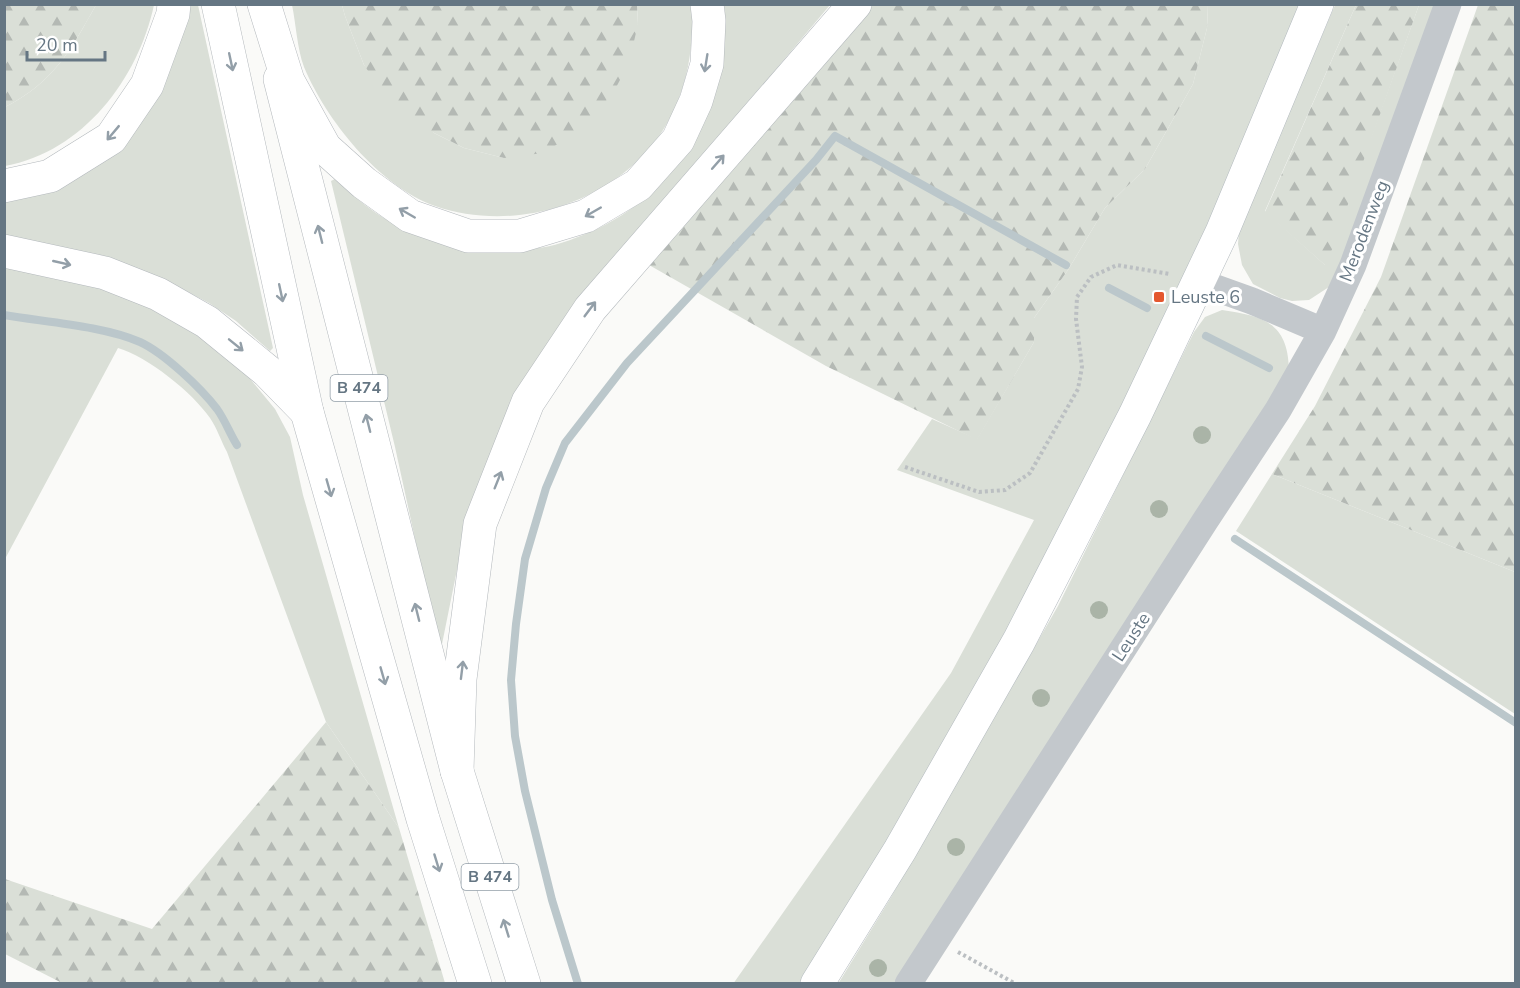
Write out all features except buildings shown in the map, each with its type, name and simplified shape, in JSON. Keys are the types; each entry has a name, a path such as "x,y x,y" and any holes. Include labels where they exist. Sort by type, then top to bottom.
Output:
{"main road":[{"path":"4,186 50,176 111,138 147,85 173,14 174,4"},
{"name":"B 474","path":"218,4 307,412 423,819 475,984"},
{"path":"263,4 288,81 325,148 364,183 410,216 468,236 520,236 586,216 638,185 678,140 696,100 707,64 709,21 707,4"},
{"name":"B 474","path":"263,4 457,771 524,984"},
{"path":"457,771 460,679 480,524 528,402 590,309 855,4"},
{"path":"817,984 900,850 1020,641 1136,415 1222,232 1317,4"},
{"path":"4,250 105,273 158,294 207,322 267,371 307,412"}],"street":[{"name":"Merodenweg","path":"1323,331 1353,265 1448,4"},
{"path":"1199,282 1252,301 1323,331"},
{"name":"Leuste","path":"908,984 1205,520 1278,411 1323,331"}],"path":[{"path":"905,467 980,492 1005,490 1030,473 1078,389 1082,367 1076,319 1077,297 1091,276 1117,265 1148,270"},
{"path":"936,941 1016,984"}],"green space":[{"path":"5,4 96,5 59,64 36,87 5,107"},
{"path":"96,5 154,5 135,59 103,108 82,128 59,145 33,158 5,166 5,107 36,87 59,64"},
{"path":"187,5 198,5 273,348 270,351 236,321 209,303 165,280 5,235 4,201 70,178"},
{"path":"292,5 342,5 364,65 434,133 464,148 504,158 638,24 637,5 692,5 690,52 679,98 662,131 639,159 611,182 578,200 543,211 507,216 470,214 435,206 414,196 394,183 357,149 326,108 304,67"},
{"path":"342,5 637,5 638,24 629,63 612,95 571,136 543,153 504,158 464,148 434,133 404,113 382,91 364,65"},
{"path":"724,5 830,5 573,310 462,545 442,644 438,644 395,447 331,181 335,179 357,199 384,218 408,228 510,248 526,249 555,245 583,235 616,219 646,197 671,172 692,143 708,112 719,78 725,42"},
{"path":"868,5 1208,5 1207,28 1193,84 1145,169 1105,208 1068,270 1034,318 1034,342 977,440 826,366 649,265"},
{"path":"1208,5 1304,5 1249,137 1107,444 938,760 802,983 733,984 951,673 1034,520 897,470 932,419 977,439 1034,342 1034,318 1068,270 1105,208 1145,169 1193,84 1207,28"},
{"path":"1335,5 1356,5 1265,211 1325,265 1419,5 1436,5 1332,285 1309,300 1292,301 1280,298 1253,284 1242,265 1238,244 1239,231"},
{"path":"1356,5 1419,5 1326,266 1265,212"},
{"path":"1478,5 1515,5 1515,572 1272,474 1315,406 1381,277"},
{"path":"5,267 88,284 175,317 242,369 275,409 290,437 303,495 399,828 326,722 227,452 215,426 192,397 156,367 118,348 5,559"},
{"path":"1222,310 1250,315 1271,325 1284,342 1288,354 1289,370 894,983 838,984 890,899 1058,606 1194,332 1205,317"},
{"path":"1272,474 1515,572 1515,714 1236,531"},
{"path":"326,722 399,828 445,983 62,983 5,954 5,879 152,929"}],"waterway":[{"path":"578,984 552,900 525,791 515,736 511,680 525,559 546,488 565,443 627,363 816,160 835,136 1066,265"},
{"path":"1109,288 1147,308"},
{"path":"4,315 109,332 150,347 192,381 210,401 220,413 237,445"},
{"path":"1206,336 1269,368"},
{"path":"1235,539 1516,723"}],"place":[{"name":"Leuste 6","path":"1159,297"}]}
